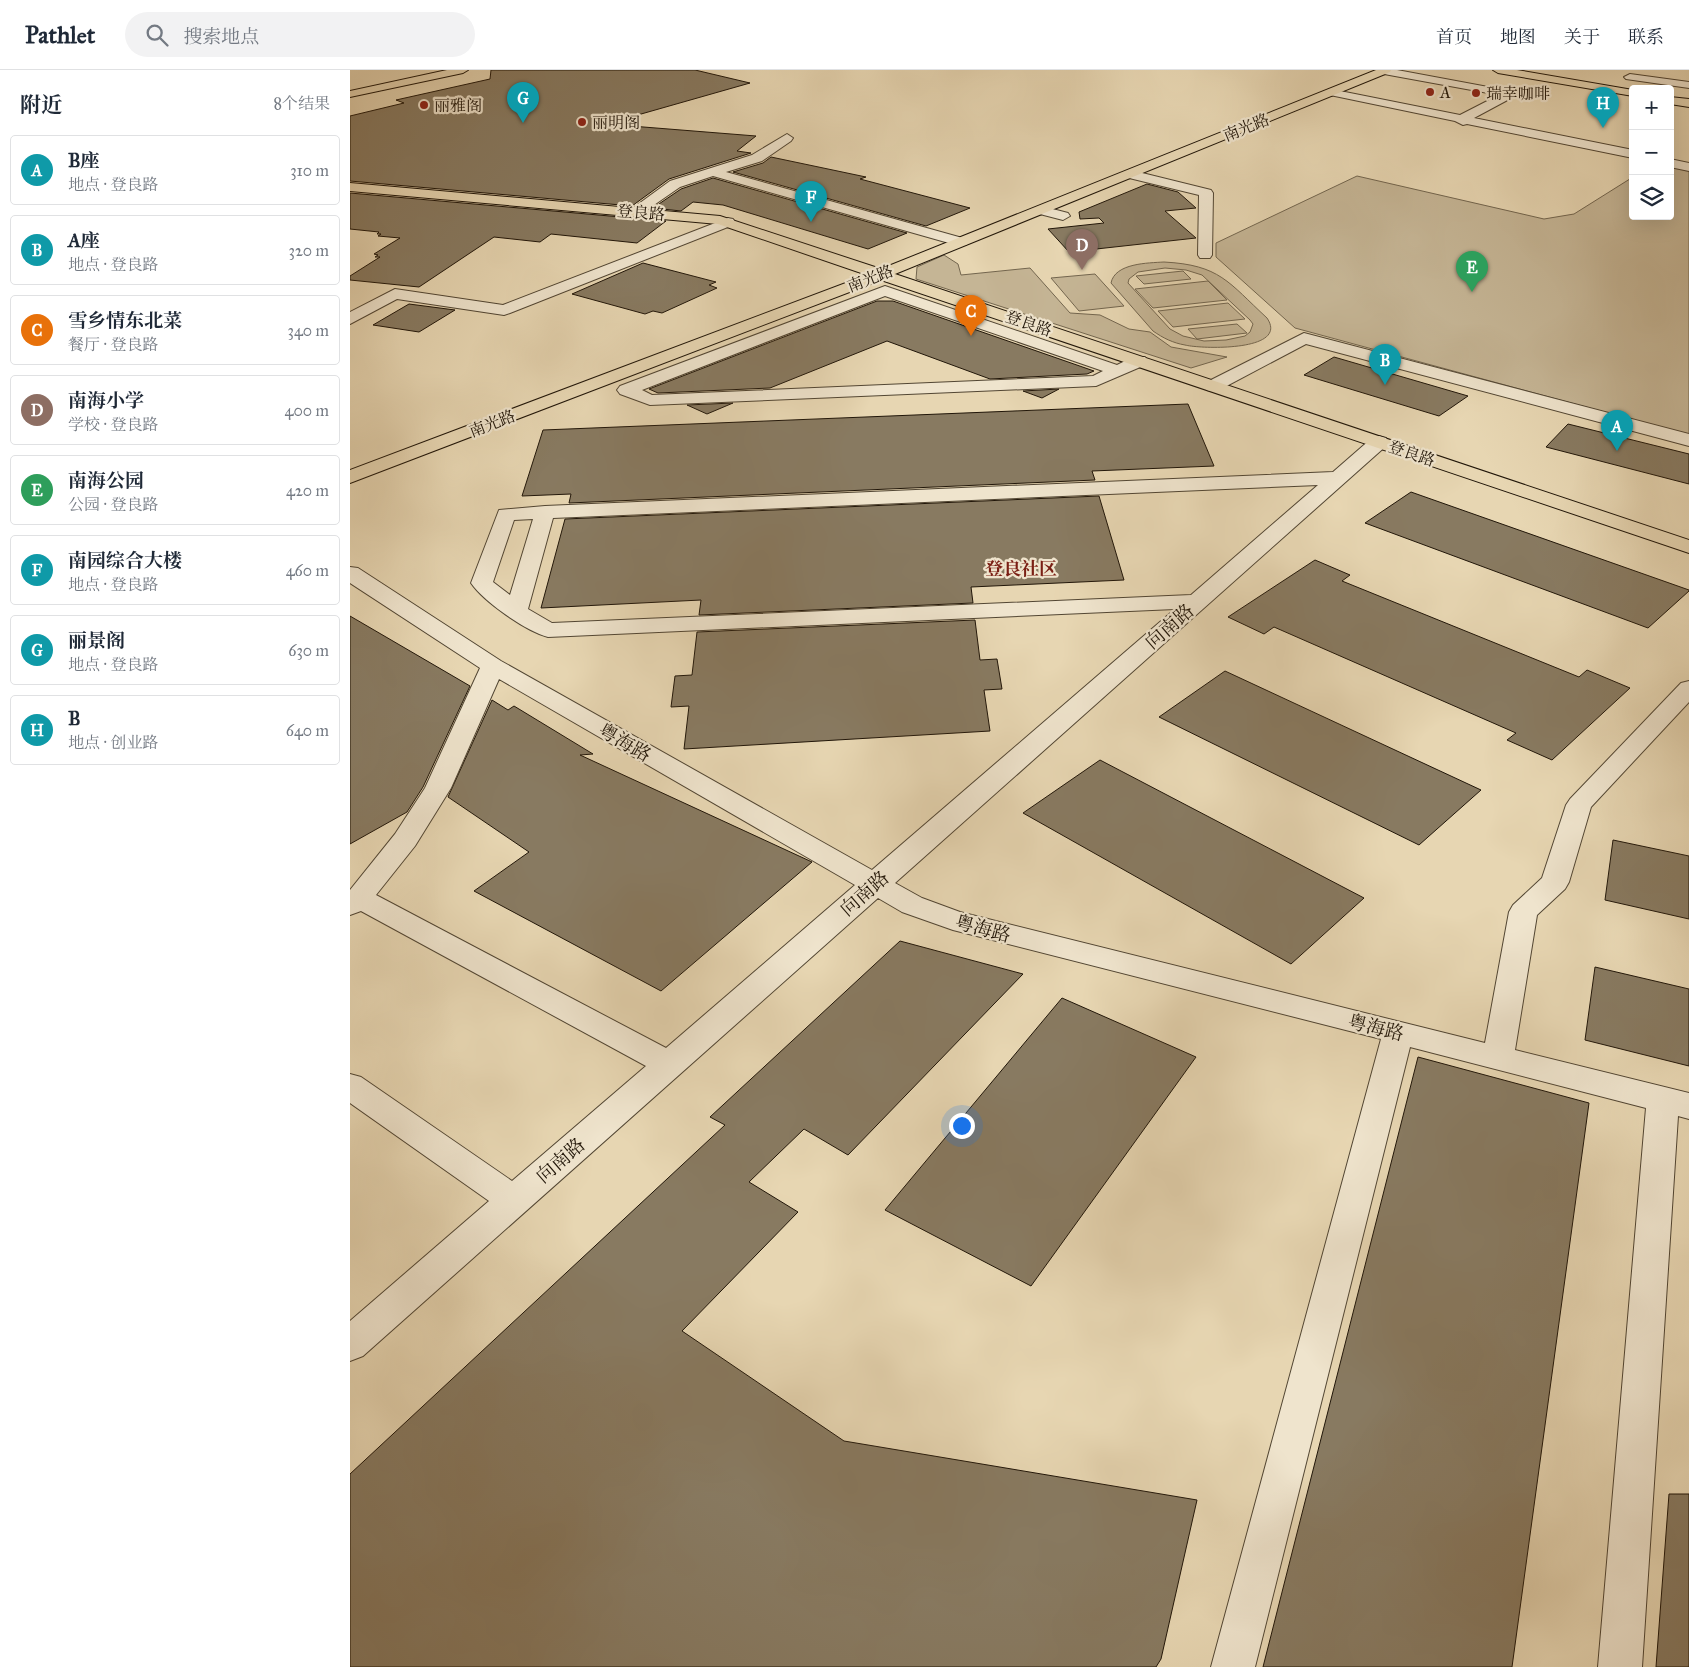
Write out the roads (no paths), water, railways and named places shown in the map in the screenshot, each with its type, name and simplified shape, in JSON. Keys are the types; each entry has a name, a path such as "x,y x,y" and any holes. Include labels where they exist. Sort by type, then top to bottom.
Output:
{"main road":[{"path":"350,85 423,70"},
{"path":"350,94 463,70"},
{"name":"南光路","path":"350,477 882,274 1385,70"},
{"path":"1498,70 1629,92"},
{"path":"1543,70 1619,83 1653,84"},
{"path":"1674,92 1689,94"},
{"path":"1674,101 1689,103"},
{"name":"登良路","path":"350,187 636,211 699,217 728,222 1689,546"}],"street":[{"path":"1385,70 1511,94 1462,119"},
{"path":"1619,83 1642,70"},
{"path":"1653,84 1665,70"},
{"path":"1630,76 1653,84 1689,85"},
{"path":"1337,90 1474,113"},
{"path":"1337,90 1629,154"},
{"path":"636,211 675,184 757,158 787,138"},
{"path":"1674,163 1689,166"},
{"path":"712,172 961,242"},
{"path":"1130,174 1206,193 1205,255"},
{"path":"1041,210 1063,216"},
{"path":"350,319 394,294 504,310 728,222"},
{"path":"1118,371 885,291 626,390 650,400 1096,381 1118,371 1138,361"},
{"path":"1213,386 1304,338 1689,440"},
{"name":"向南路","path":"350,1344 1379,442"},
{"path":"1197,601 548,630 516,612 482,583 506,514 1337,478"},
{"path":"516,612 546,512"},
{"name":"粤海路","path":"350,573 493,666 873,885 912,905 953,920 1676,1103"},
{"path":"493,666 438,788 405,840 354,902 669,1064"},
{"path":"1498,1058 1523,912 1555,882 1579,805 1689,688"},
{"path":"1233,1667 1398,1033"},
{"path":"350,1086 513,1200"},
{"path":"1620,1667 1676,1103"}],"place":[{"name":"A","path":"1430,92"},
{"name":"瑞幸咖啡","path":"1476,93"},
{"name":"丽雅阁","path":"424,105"},
{"name":"丽明阁","path":"582,122"},
{"name":"丽景阁","path":"523,123"},
{"name":"B","path":"1603,128"},
{"name":"南园综合大楼","path":"811,222"},
{"name":"南海小学","path":"1082,270"},
{"name":"南海公园","path":"1472,292"},
{"name":"雪乡情东北菜","path":"971,336"},
{"name":"A座","path":"1385,385"},
{"name":"B座","path":"1617,451"}],"district":[{"name":"登良社区","path":"1021,569"}]}
